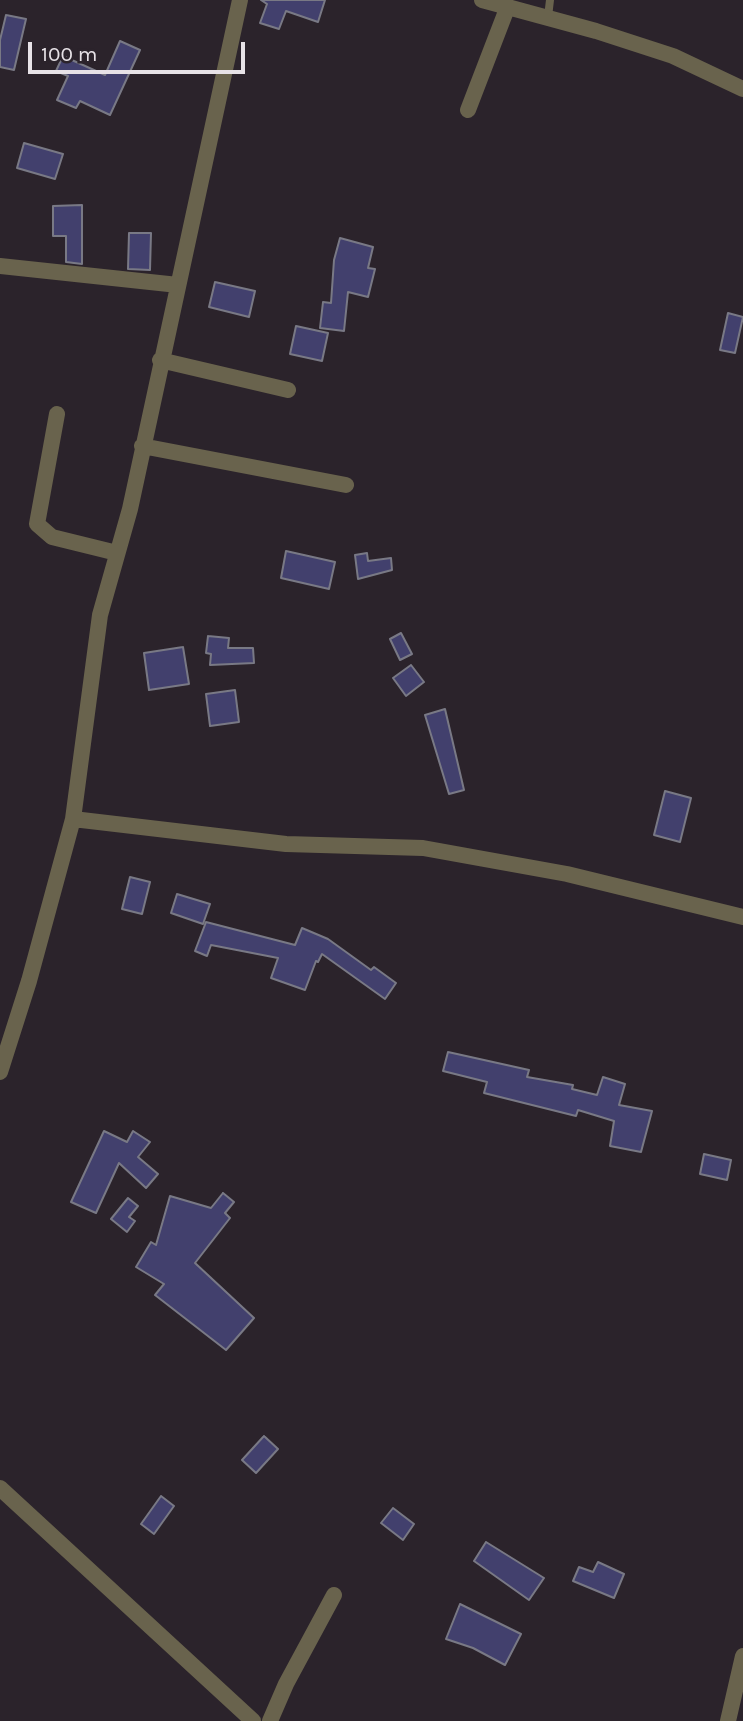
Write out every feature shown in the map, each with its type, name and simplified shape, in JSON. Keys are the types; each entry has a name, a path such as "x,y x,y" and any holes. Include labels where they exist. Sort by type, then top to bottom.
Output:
{"street":[{"path":"0,1072 29,981 73,819 100,615 142,446 240,0"},
{"path":"482,0 548,17 673,56 743,89"},
{"path":"468,110 508,6"},
{"path":"0,266 178,285"},
{"path":"160,360 288,390"},
{"path":"57,414 37,524 52,537 117,553"},
{"path":"142,446 346,485"},
{"path":"73,819 286,844 423,848 567,874 743,917"},
{"path":"0,1488 253,1721"},
{"path":"270,1721 286,1684 334,1595"},
{"path":"728,1721 743,1656"}],"lane":[{"path":"548,17 550,0"}],"building":[{"path":"261,0 325,0 318,22 286,11 279,29 260,23 267,4"},
{"path":"6,15 26,19 14,70 0,67 0,40"},
{"path":"120,41 140,50 110,115 80,101 76,108 57,100 68,76 56,71 63,56 105,75"},
{"path":"24,143 63,154 55,179 17,168"},
{"path":"82,205 82,264 66,262 66,236 53,236 53,206"},
{"path":"129,233 151,233 150,270 128,269"},
{"path":"340,238 373,247 368,268 375,269 368,297 348,292 344,331 320,328 323,302 331,303 334,260"},
{"path":"215,282 255,291 249,317 209,307"},
{"path":"728,313 743,317 735,353 720,350"},
{"path":"296,326 328,333 322,361 290,354"},
{"path":"286,551 335,562 329,589 281,578"},
{"path":"367,553 368,561 391,558 392,570 358,579 355,555"},
{"path":"401,633 412,654 400,660 390,639"},
{"path":"208,636 229,638 228,648 253,648 254,663 210,665 211,654 206,653"},
{"path":"183,647 189,684 149,690 144,653"},
{"path":"411,665 424,682 406,696 393,678"},
{"path":"235,690 239,722 210,726 206,694"},
{"path":"445,709 464,790 449,794 425,715"},
{"path":"665,791 691,798 680,842 654,835"},
{"path":"130,877 150,882 142,914 122,909"},
{"path":"177,894 210,904 203,924 171,913"},
{"path":"206,922 295,945 302,928 328,939 371,970 374,967 396,983 385,999 322,954 318,962 316,961 305,990 271,978 278,958 211,945 207,956 195,951"},
{"path":"448,1052 529,1070 527,1077 573,1085 572,1089 597,1095 603,1077 625,1084 619,1105 652,1111 641,1152 610,1146 614,1121 578,1110 576,1116 484,1093 487,1082 443,1071"},
{"path":"104,1131 127,1142 133,1131 150,1142 138,1157 158,1174 146,1188 119,1163 96,1213 71,1202"},
{"path":"704,1154 731,1160 727,1180 700,1174"},
{"path":"223,1193 234,1202 225,1213 230,1218 195,1263 254,1318 226,1350 155,1295 164,1284 136,1267 151,1242 156,1245 170,1196 211,1208"},
{"path":"128,1198 138,1206 129,1217 135,1221 127,1232 111,1219"},
{"path":"264,1436 278,1449 256,1473 242,1460"},
{"path":"161,1496 174,1506 154,1534 141,1524"},
{"path":"393,1508 414,1524 403,1540 381,1523"},
{"path":"486,1542 544,1578 529,1600 474,1561"},
{"path":"598,1562 624,1574 614,1598 573,1581 579,1567 593,1572"},
{"path":"460,1604 521,1634 505,1665 473,1648 446,1639"}]}
